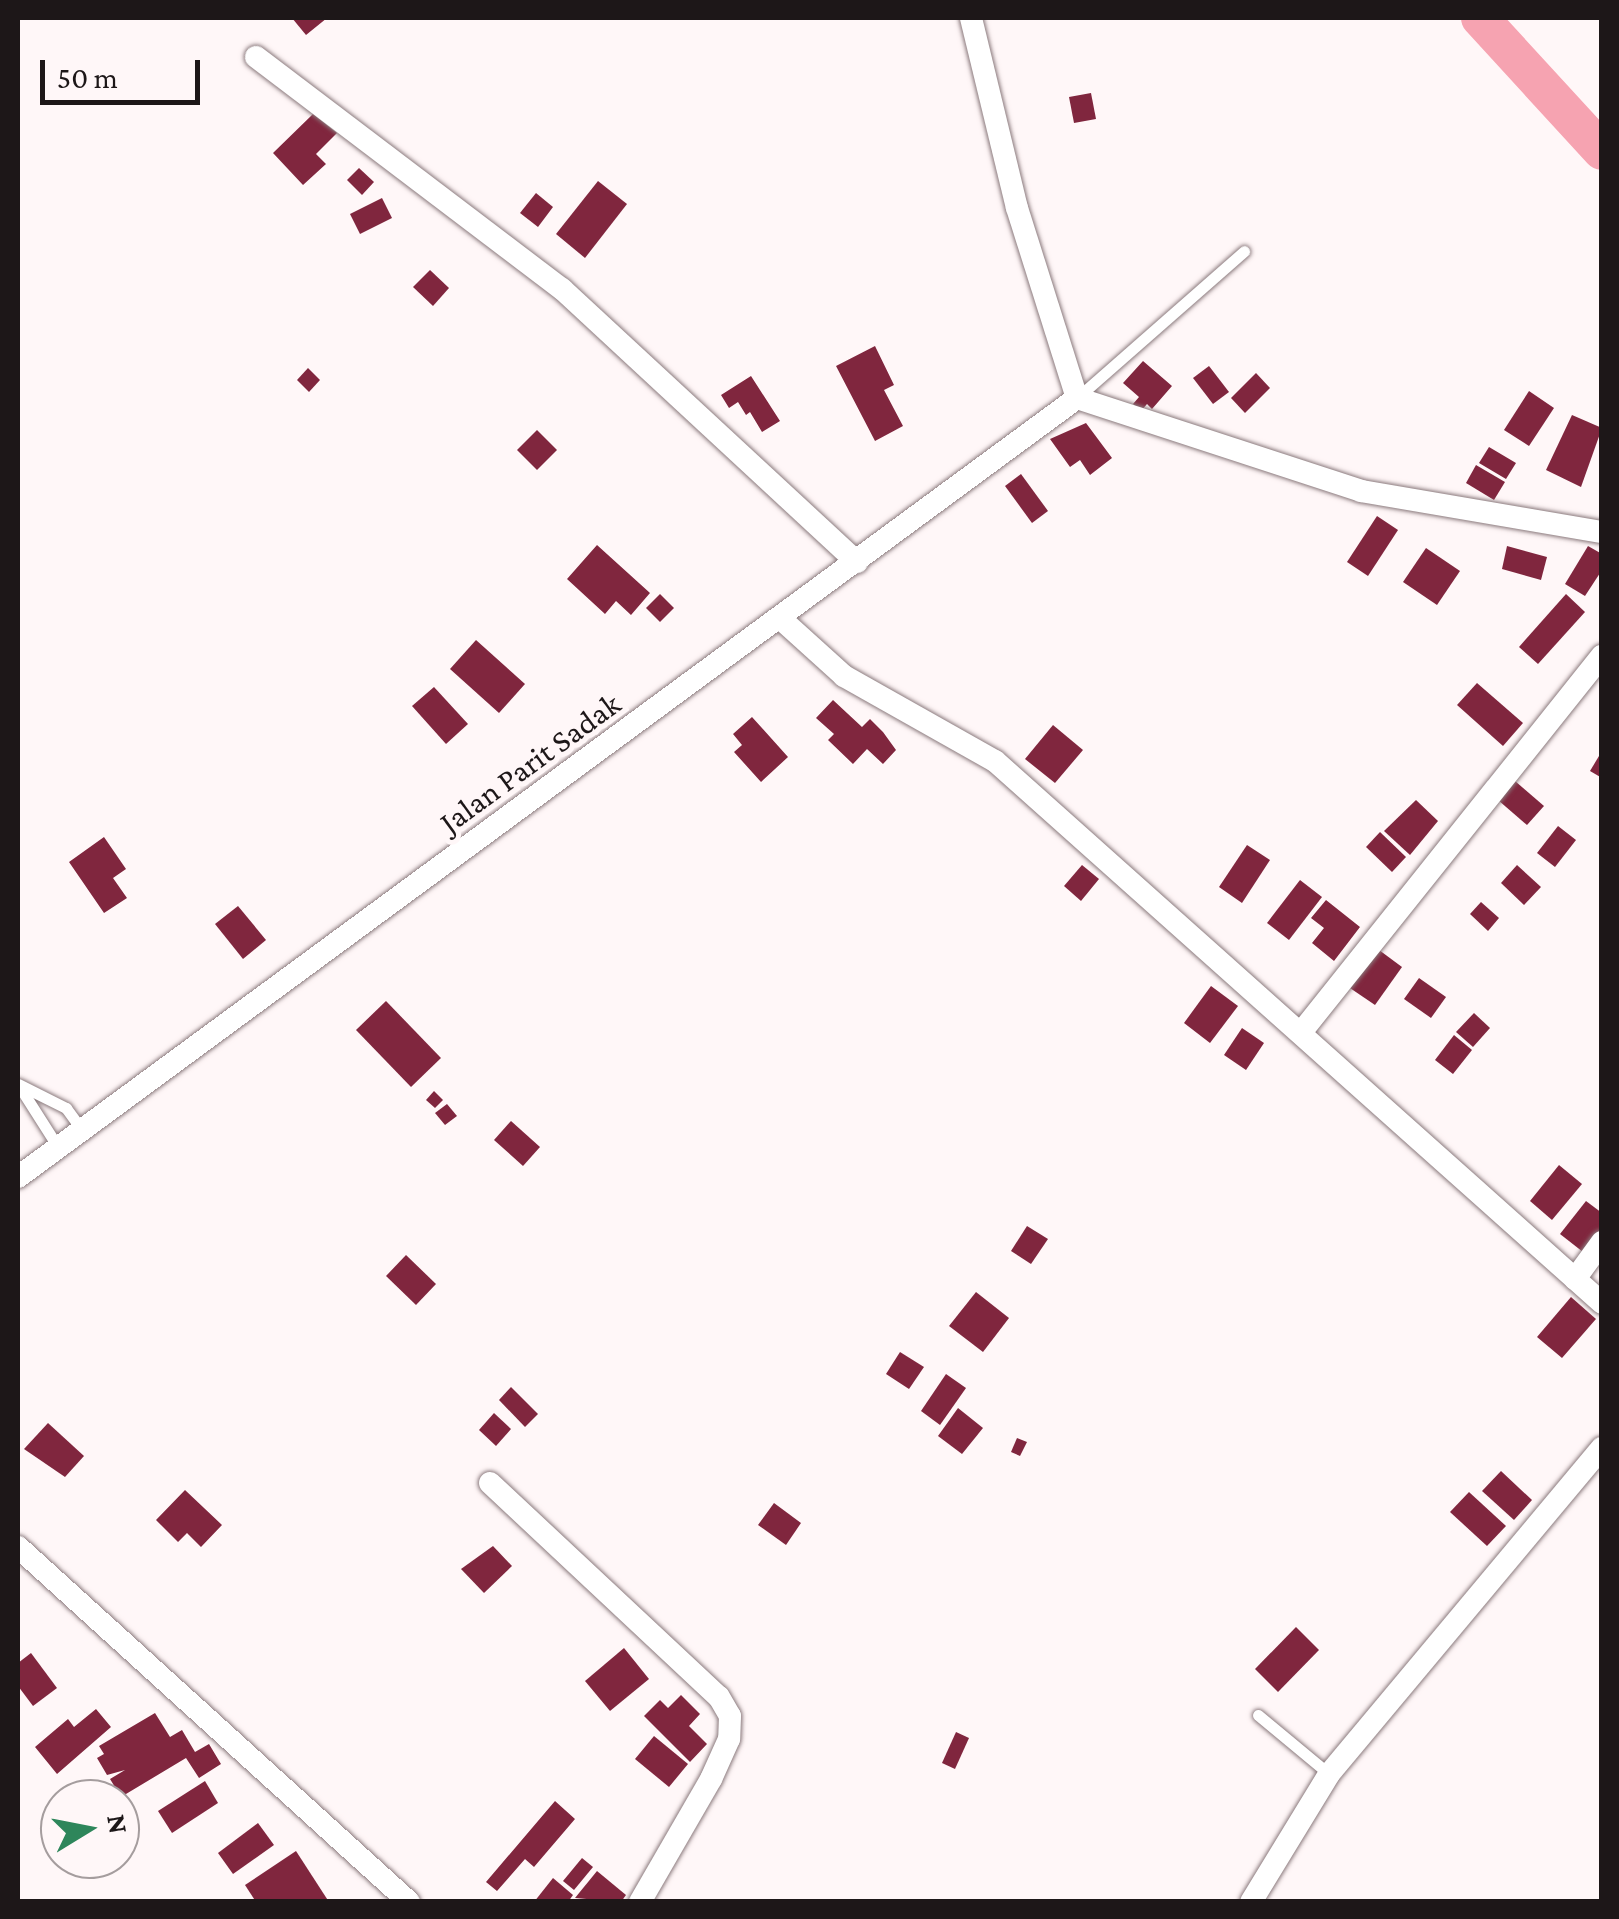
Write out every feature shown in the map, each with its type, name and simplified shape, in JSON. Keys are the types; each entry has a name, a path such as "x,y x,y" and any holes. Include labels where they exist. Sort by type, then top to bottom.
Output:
{"street":[{"path":"970,18 1018,208 1078,398 1361,491 1602,532"},
{"path":"256,57 562,289 847,550"},
{"name":"Jalan Parit Sadak","path":"18,1177 781,619 847,550 1078,398"},
{"path":"781,619 844,676 995,761 1304,1030 1602,1304"},
{"path":"1304,1030 1602,656"},
{"path":"1575,1279 1602,1242"},
{"path":"1251,1902 1329,1774 1602,1448"},
{"path":"490,1483 719,1697 730,1716 730,1739 640,1901"},
{"path":"18,1547 410,1902"}],"lane":[{"path":"1078,398 1244,252"},
{"path":"19,1086 57,1101 82,1130"},
{"path":"19,1086 58,1147"},
{"path":"1258,1715 1329,1774"}],"building":[{"path":"292,18 327,18 306,35"},
{"path":"1091,93 1096,119 1074,123 1069,97"},
{"path":"313,114 337,133 316,154 326,164 303,185 273,153"},
{"path":"359,168 374,182 362,195 347,180"},
{"path":"598,181 627,204 585,258 556,234"},
{"path":"536,193 553,207 538,227 520,213"},
{"path":"382,198 392,218 360,234 350,214"},
{"path":"430,270 449,288 433,306 413,287"},
{"path":"875,346 894,385 884,390 903,426 875,441 836,366"},
{"path":"1143,361 1172,386 1152,409 1147,404 1141,411 1133,404 1139,397 1123,383"},
{"path":"1209,366 1229,392 1213,404 1193,378"},
{"path":"308,368 320,380 309,392 297,380"},
{"path":"1256,373 1270,388 1245,413 1231,398"},
{"path":"751,376 780,421 762,432 750,412 746,415 738,402 729,408 721,395"},
{"path":"1529,391 1554,408 1529,446 1504,430"},
{"path":"1572,415 1602,428 1581,487 1546,470"},
{"path":"1086,423 1112,458 1090,475 1080,460 1070,467 1050,439"},
{"path":"537,430 557,450 537,470 517,450"},
{"path":"1489,447 1516,463 1506,479 1479,463"},
{"path":"1476,465 1505,482 1494,500 1466,483"},
{"path":"1021,474 1048,511 1032,523 1005,486"},
{"path":"1377,516 1398,530 1368,576 1347,562"},
{"path":"597,545 650,593 631,615 616,601 605,614 567,579"},
{"path":"1507,546 1547,557 1541,580 1502,569"},
{"path":"1588,546 1602,554 1602,570 1585,596 1565,584"},
{"path":"1426,548 1460,571 1437,605 1403,582"},
{"path":"660,594 674,608 660,622 646,608"},
{"path":"1566,594 1585,612 1538,664 1519,647"},
{"path":"476,640 525,684 499,713 450,669"},
{"path":"1477,683 1523,723 1503,746 1457,705"},
{"path":"434,687 468,724 446,744 412,706"},
{"path":"833,700 862,727 870,719 883,732 896,750 883,764 867,749 853,764 828,740 834,734 816,718"},
{"path":"752,717 788,757 761,782 734,752 742,745 733,734"},
{"path":"1053,725 1083,750 1055,783 1025,759"},
{"path":"1602,751 1602,778 1590,771"},
{"path":"1515,781 1544,806 1527,825 1498,800"},
{"path":"1416,800 1438,821 1410,855 1384,831"},
{"path":"1558,826 1576,840 1555,867 1537,853"},
{"path":"1380,832 1406,857 1392,872 1366,847"},
{"path":"104,837 126,869 113,878 127,898 104,913 69,862"},
{"path":"1247,845 1270,860 1242,903 1219,887"},
{"path":"1082,865 1099,879 1081,901 1064,886"},
{"path":"1517,865 1541,887 1524,905 1501,883"},
{"path":"1300,880 1322,897 1289,940 1267,923"},
{"path":"1326,900 1360,927 1334,961 1312,943 1324,928 1311,918"},
{"path":"1481,902 1499,918 1488,931 1470,914"},
{"path":"238,906 266,940 243,959 215,924"},
{"path":"1375,947 1402,967 1375,1005 1347,986"},
{"path":"1419,978 1446,997 1431,1018 1404,999"},
{"path":"1211,986 1238,1006 1210,1043 1184,1023"},
{"path":"386,1001 441,1058 411,1087 356,1030"},
{"path":"1474,1013 1490,1028 1473,1047 1456,1032"},
{"path":"1242,1028 1264,1043 1246,1070 1224,1055"},
{"path":"1454,1035 1472,1050 1453,1074 1435,1060"},
{"path":"434,1091 443,1100 435,1108 426,1100"},
{"path":"447,1104 457,1116 445,1125 435,1113"},
{"path":"511,1121 540,1147 523,1166 494,1140"},
{"path":"1559,1165 1582,1184 1552,1220 1530,1201"},
{"path":"1586,1201 1602,1213 1602,1228 1583,1252 1560,1234"},
{"path":"1027,1226 1048,1239 1031,1264 1011,1251"},
{"path":"406,1255 436,1284 416,1305 386,1276"},
{"path":"976,1292 1009,1318 983,1352 949,1326"},
{"path":"1571,1297 1596,1319 1562,1358 1537,1337"},
{"path":"900,1352 924,1367 909,1389 886,1374"},
{"path":"946,1374 966,1388 940,1425 921,1411"},
{"path":"511,1387 538,1414 525,1427 499,1400"},
{"path":"958,1408 983,1428 962,1454 938,1436"},
{"path":"494,1413 511,1429 496,1446 479,1430"},
{"path":"48,1423 84,1456 65,1477 24,1449"},
{"path":"1017,1438 1027,1442 1020,1456 1011,1452"},
{"path":"1501,1471 1532,1500 1514,1520 1482,1491"},
{"path":"185,1490 222,1525 201,1547 187,1533 178,1542 156,1520"},
{"path":"1469,1492 1506,1526 1487,1546 1450,1512"},
{"path":"774,1503 801,1523 786,1545 758,1525"},
{"path":"493,1546 512,1566 484,1593 461,1569"},
{"path":"1296,1627 1319,1650 1278,1692 1255,1669"},
{"path":"624,1648 649,1679 610,1711 585,1681"},
{"path":"31,1653 57,1688 33,1706 18,1686 18,1663"},
{"path":"681,1695 700,1714 689,1726 707,1744 690,1762 644,1716 660,1700 668,1708"},
{"path":"96,1709 111,1727 57,1774 35,1747 68,1719 74,1727"},
{"path":"155,1713 170,1737 182,1730 195,1752 209,1744 221,1764 199,1778 186,1758 140,1786 140,1779 110,1779 125,1770 107,1775 97,1758 104,1754 99,1746"},
{"path":"956,1732 969,1738 955,1769 942,1763"},
{"path":"654,1736 688,1764 669,1787 635,1759"},
{"path":"205,1781 218,1803 172,1833 158,1811"},
{"path":"555,1801 575,1819 534,1867 525,1859 497,1891 486,1882"},
{"path":"258,1823 274,1845 233,1874 218,1853"},
{"path":"296,1851 329,1902 256,1902 245,1885"},
{"path":"582,1858 593,1867 574,1890 563,1881"},
{"path":"597,1871 626,1895 621,1902 575,1898"},
{"path":"553,1878 573,1895 568,1902 534,1902"}],"waterway":[{"path":"1480,18 1602,151"}]}
